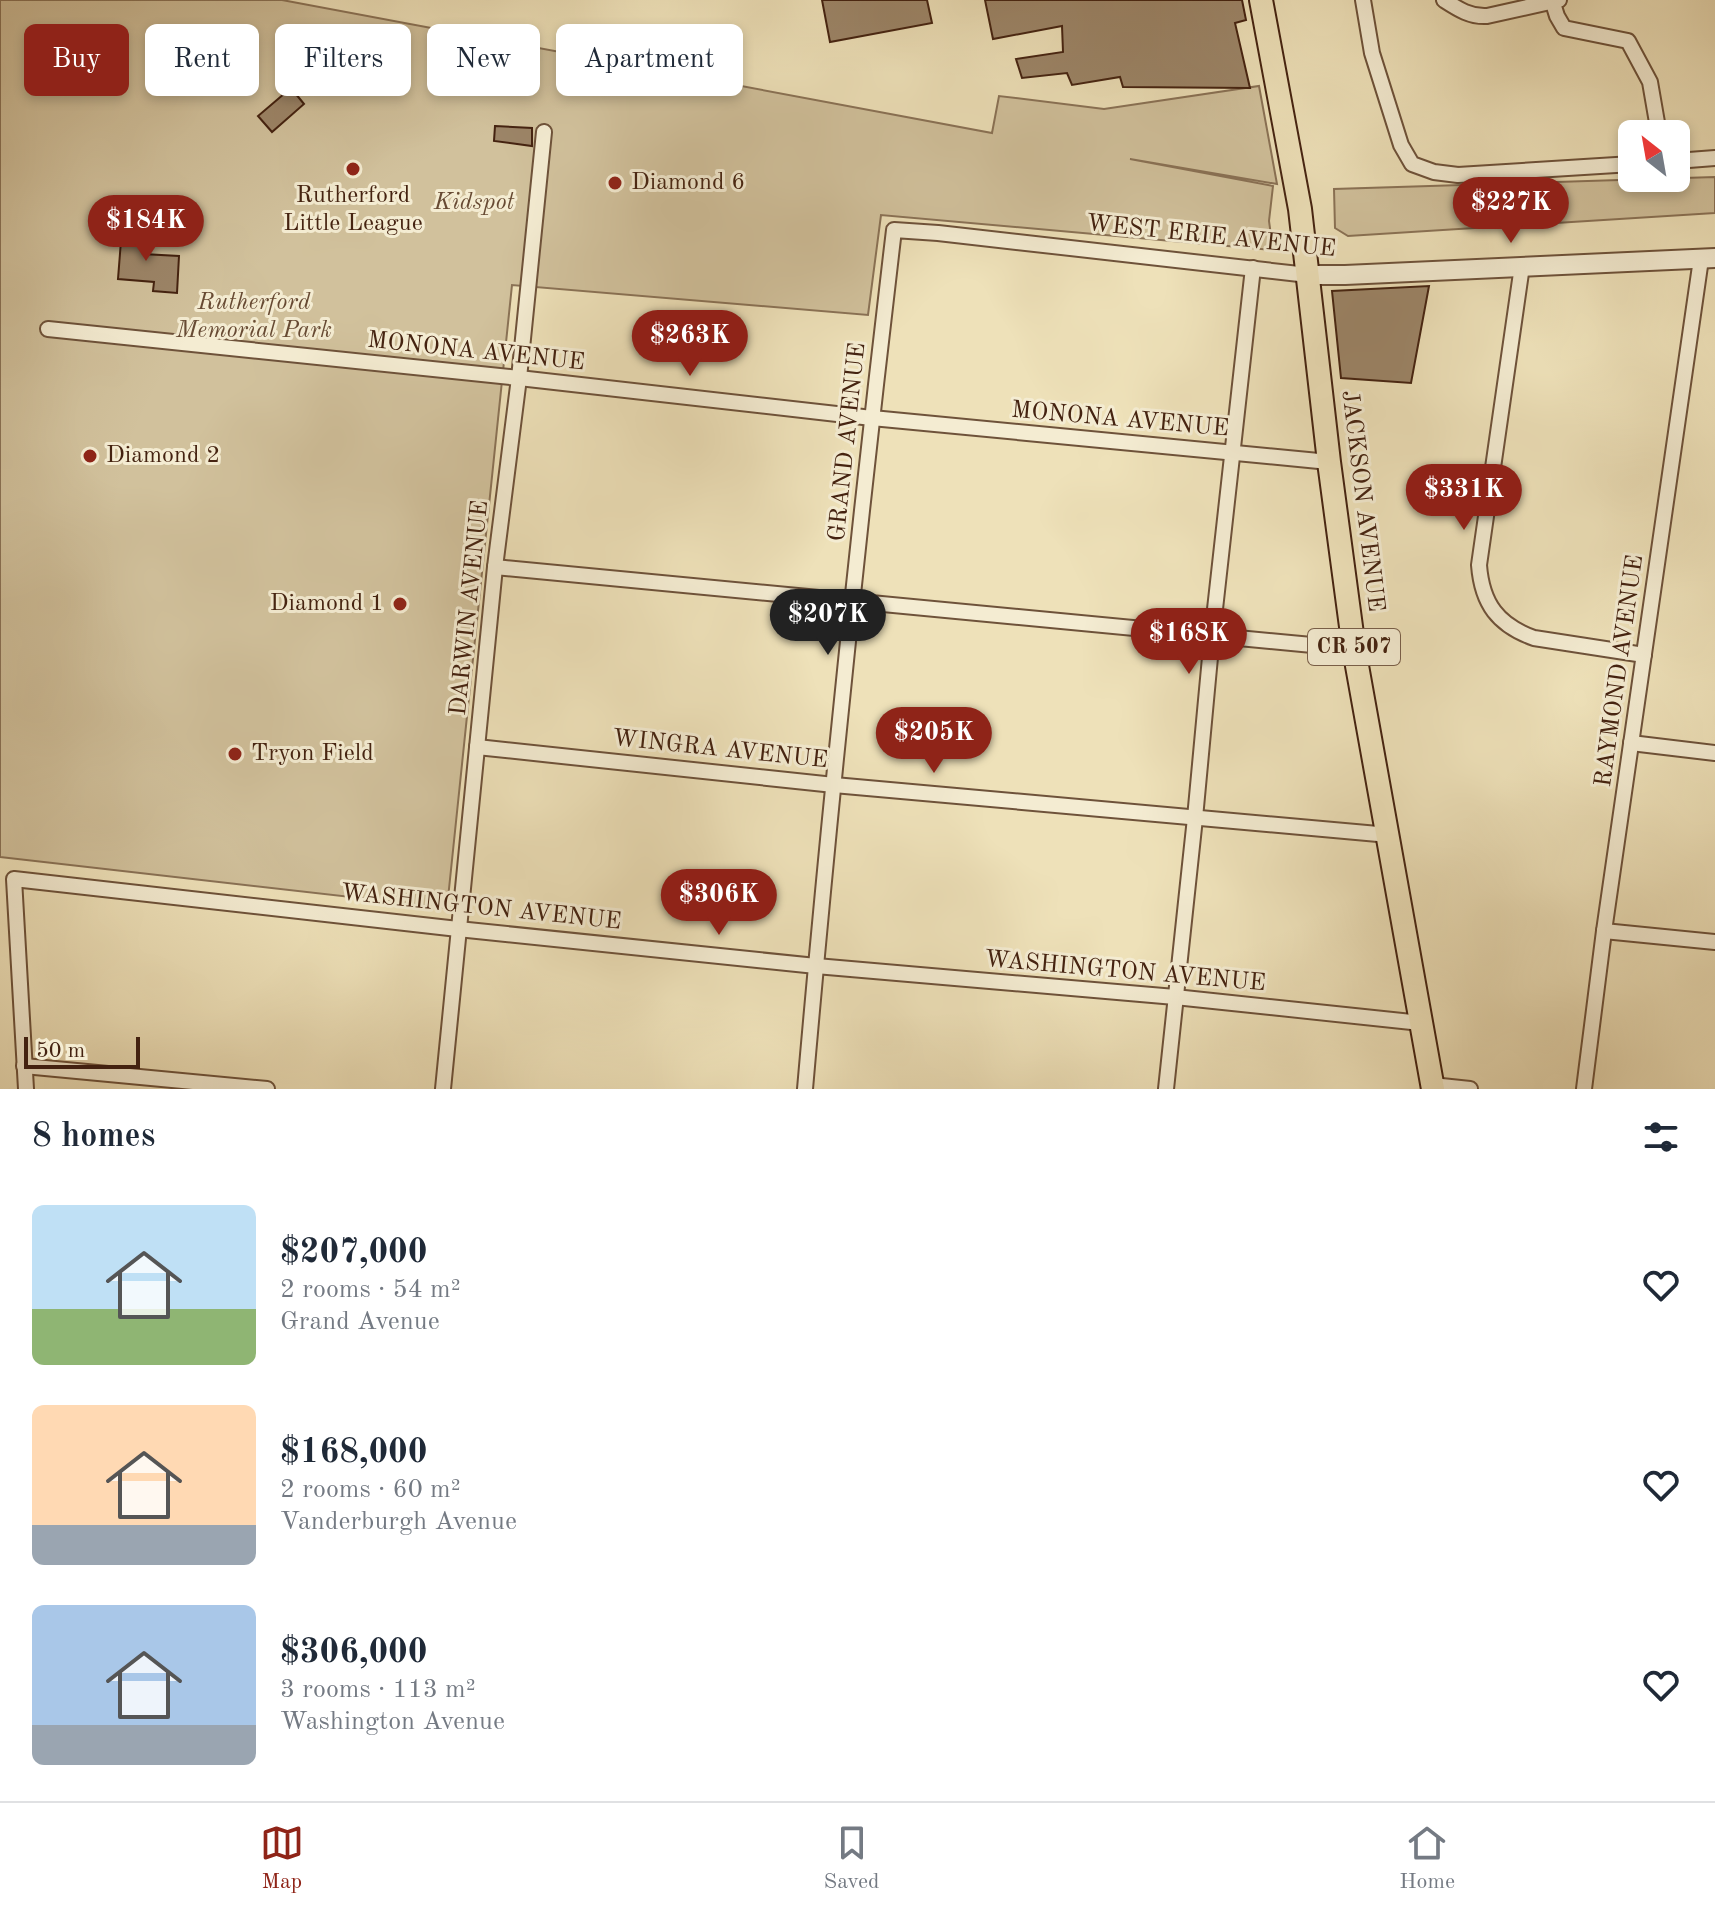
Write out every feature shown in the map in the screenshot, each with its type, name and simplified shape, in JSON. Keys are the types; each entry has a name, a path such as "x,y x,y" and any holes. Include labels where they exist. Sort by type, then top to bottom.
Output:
{"main road":[{"name":"JACKSON AVENUE","path":"1261,0 1299,201 1354,649 1433,1087"}],"street":[{"path":"1363,0 1376,66 1401,145 1412,164 1434,172 1458,175 1618,165"},
{"path":"1444,0 1462,12 1477,17 1554,1 1564,28 1628,41 1650,82 1657,120"},
{"name":"DARWIN AVENUE","path":"443,1089 495,567 519,378 544,132"},
{"path":"1690,160 1715,158"},
{"name":"WEST ERIE AVENUE","path":"894,230 1308,275 1708,258"},
{"name":"GRAND AVENUE","path":"805,1089 853,601 894,230"},
{"name":"RAYMOND AVENUE","path":"1584,1089 1644,655 1708,258"},
{"path":"1522,266 1479,565 1480,582 1493,611 1518,632 1534,638 1644,655"},
{"path":"1166,1089 1253,268"},
{"name":"MONONA AVENUE","path":"48,329 872,418 1329,462"},
{"path":"495,567 1354,649"},
{"path":"1631,743 1715,753"},
{"name":"WINGRA AVENUE","path":"477,747 834,785 1389,835"},
{"name":"WASHINGTON AVENUE","path":"24,1066 14,879 816,966 1175,997 1421,1023"},
{"path":"1604,931 1715,942"},
{"path":"26,1089 24,1066 267,1089"},
{"path":"1433,1087 1470,1089"}],"green space":[{"name":"Rutherford Memorial Park","path":"0,0 282,0 410,24 275,24 275,96 411,96 411,24 427,27 427,96 540,96 540,48 556,51 556,96 743,96 743,86 992,133 999,96 1104,109 1259,86 1277,184 1130,159 1273,186 1269,221 1273,250 881,215 868,315 512,285 447,908 0,857"},
{"path":"1715,177 1715,213 1348,236 1335,228 1334,189 1618,180 1618,192 1690,192 1690,178"}],"building":[{"path":"822,0 927,0 932,23 830,42"},
{"path":"985,0 1242,0 1246,20 1235,23 1250,88 1123,87 1120,77 1072,85 1067,73 1022,78 1016,59 1063,52 1062,26 993,39"},
{"path":"282,96 298,96 304,104 272,132 258,116"},
{"path":"495,126 532,128 532,146 494,141"},
{"path":"122,228 145,229 143,254 179,256 177,293 153,291 154,282 118,279"},
{"path":"1429,286 1411,383 1341,378 1332,291"}],"place":[{"name":"Rutherford Little League","path":"353,169"},
{"name":"Diamond 6","path":"615,183"},
{"name":"Diamond 2","path":"90,456"},
{"name":"Diamond 1","path":"400,604"},
{"name":"Tryon Field","path":"235,754"}],"park label":[{"name":"Kidspot","path":"474,203"}]}
